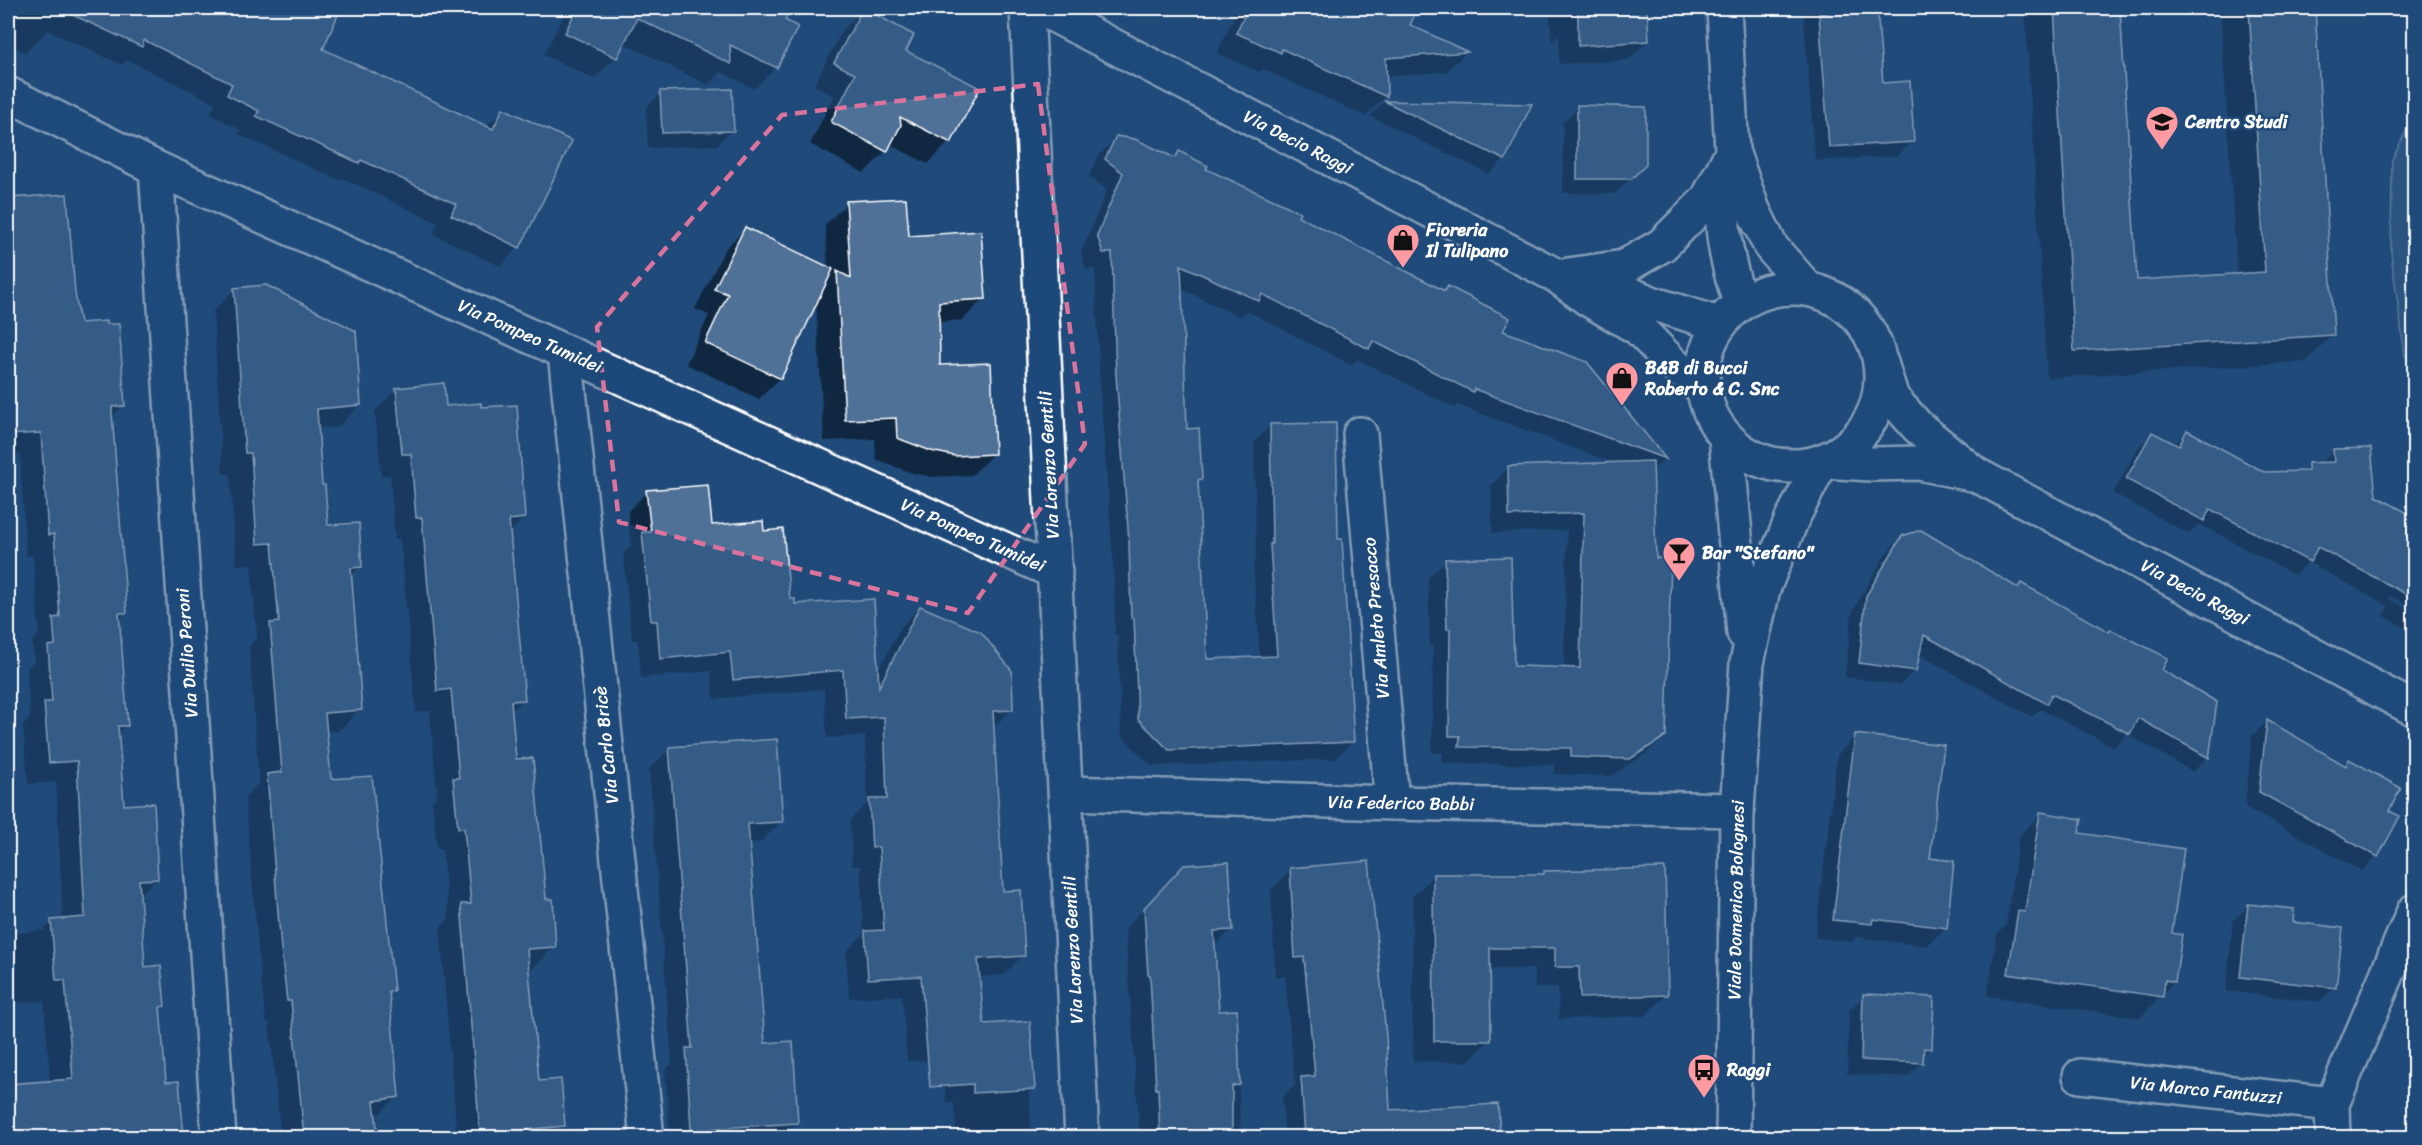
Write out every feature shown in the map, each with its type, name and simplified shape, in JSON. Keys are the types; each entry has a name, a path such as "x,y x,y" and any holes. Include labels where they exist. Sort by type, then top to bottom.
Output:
{"street":[{"name":"Via Lorenzo Gentili","path":"1027,8 1082,1137"},
{"name":"Via Decio Raggi","path":"1040,8 1557,276 1588,299 1638,328 1673,364 1703,389"},
{"path":"1724,8 1732,151 1722,200 1722,227 1730,313"},
{"name":"Via Pompeo Tumidei","path":"8,94 156,168 1055,572"},
{"path":"1557,276 1624,267 1662,245 1707,200 1732,151"},
{"path":"1732,151 1753,210 1771,247 1807,288"},
{"name":"Via Duilio Peroni","path":"156,168 219,1137"},
{"name":"Via Decio Raggi","path":"1557,276 1610,286 1654,304 1730,313"},
{"name":"Via Decio Raggi","path":"1975,474 1919,463 1871,464 1822,461 1792,466 1777,465 1749,456 1725,437 1710,415 1703,389 1702,366 1708,344 1730,313 1773,289 1796,287 1825,293 1842,302 1868,328 1876,345 1892,398 1918,427 1975,474 2415,709"},
{"name":"Via Carlo Bricè","path":"566,352 647,1137"},
{"name":"Via Decio Raggi","path":"1822,461 1849,446 1869,422 1880,393 1881,363"},
{"name":"Via Amleto Presacco","path":"1360,434 1392,803"},
{"name":"Viale Domenico Bolognesi","path":"1725,437 1747,663"},
{"name":"Viale Domenico Bolognesi","path":"1733,1137 1737,810 1747,663 1764,589 1792,519 1822,461"},
{"name":"Via Federico Babbi","path":"1066,793 1737,810"},
{"path":"2333,1137 2332,1104 2415,911"},
{"name":"Via Marco Fantuzzi","path":"2079,1076 2332,1104"}],"highlighted area":[{"path":"1038,84 1085,444 968,613 619,522 597,327 782,115"}],"shaded area":[{"path":"2414,115 2414,367 2405,356 2391,254 2392,160"}],"building":[{"path":"58,8 341,8 323,49 493,129 503,108 572,141 520,248 451,215 456,204 361,160 359,163 256,116 259,111 227,95 232,84 144,40 142,47"},
{"path":"577,8 791,8 785,20 798,27 777,68 730,45 731,64 637,18 617,58 565,33"},
{"path":"863,8 914,35 906,51 980,88 951,143 900,117 901,125 887,152 831,122 855,74 834,63"},
{"path":"1248,8 1418,8 1410,25 1468,52 1386,58 1387,97 1282,49 1281,53 1236,33"},
{"path":"1578,8 1647,8 1649,41 1578,46"},
{"path":"1827,8 1877,8 1883,83 1910,81 1914,142 1829,147 1819,14 1827,13"},
{"path":"2054,8 2120,8 2137,280 2265,272 2249,8 2315,8 2334,335 2074,351"},
{"path":"732,89 734,131 662,133 660,91"},
{"path":"1384,101 1532,104 1505,160"},
{"path":"1577,105 1646,107 1646,165 1631,179 1577,179"},
{"path":"1116,136 1135,139 1175,158 1179,151 1208,166 1206,169 1300,212 1298,216 1445,291 1448,286 1510,318 1503,331 1587,362 1666,459 1474,389 1473,392 1373,341 1369,349 1262,294 1259,301 1181,265 1187,429 1199,428 1202,479 1198,480 1207,659 1277,656 1270,544 1272,544 1270,424 1336,423 1338,539 1342,539 1354,742 1169,750 1138,719 1134,618 1131,618 1129,541 1116,375 1112,253 1103,253 1097,235 1123,173 1105,159"},
{"path":"67,194 75,293 80,323 106,321 106,324 119,324 125,406 112,407 112,413 127,613 119,613 128,726 118,726 124,805 154,803 158,879 139,880 145,967 161,965 165,1006 160,1007 166,1082 179,1081 184,1137 100,1137 99,1130 8,1137 8,1084 73,1079 65,980 56,980 51,920 85,917 77,761 49,763 44,702 52,702 48,646 55,645 53,618 60,617 54,534 48,535 41,433 8,435 8,198"},
{"path":"906,198 909,236 981,231 986,299 939,302 940,365 991,363 995,454 955,456 931,451 897,438 896,418 845,420 837,271 851,278 846,201"},
{"path":"745,227 833,269 781,379 705,343 728,294 714,289"},
{"path":"266,285 356,331 361,405 317,409 322,485 325,485 328,525 359,523 362,567 351,568 362,710 325,713 331,779 372,776 394,991 389,991 399,1097 374,1101 378,1137 304,1137 291,1001 287,1001 281,949 267,774 282,772 270,623 279,622 272,543 257,544 251,453 245,453 234,288"},
{"path":"444,383 446,406 481,403 481,407 517,405 525,518 509,520 525,700 511,701 516,759 533,758 546,899 553,899 556,947 527,949 539,1081 561,1079 565,1126 480,1134 461,904 471,904 464,828 458,828 453,778 459,778 451,689 437,691 422,518 416,518 411,454 402,454 396,388"},
{"path":"2187,430 2264,472 2308,471 2308,463 2334,462 2333,449 2371,448 2376,496 2415,517 2415,599 2318,547 2310,562 2210,509 2204,521 2126,479 2152,432 2179,446"},
{"path":"1653,461 1656,558 1671,558 1666,736 1630,759 1571,757 1571,748 1459,747 1460,736 1449,736 1450,629 1447,629 1445,559 1511,557 1514,666 1580,668 1584,513 1509,516 1508,466"},
{"path":"708,485 712,525 763,521 764,531 783,529 790,599 795,599 795,604 874,599 879,687 920,606 981,632 1012,671 1013,710 993,711 1003,891 1021,890 1025,956 978,959 984,1024 1030,1021 1035,1089 973,1093 973,1084 930,1087 921,976 868,979 865,931 884,930 879,847 872,848 869,799 887,799 884,717 846,719 843,670 733,680 730,652 660,659 657,621 651,621 642,532 651,532 646,490"},
{"path":"1921,530 2018,588 2021,583 2109,632 2110,629 2168,658 2162,670 2217,702 2209,758 2138,718 2130,734 2052,694 2047,704 1924,635 1916,671 1859,663 1866,596 1902,536"},
{"path":"2267,720 2346,766 2349,759 2401,788 2389,811 2400,816 2378,857 2259,792"},
{"path":"1855,734 1944,745 1930,858 1954,861 1947,928 1873,919 1872,924 1833,920"},
{"path":"777,739 783,822 748,824 765,1043 793,1041 798,1123 691,1130 686,1048 692,1048 669,747"},
{"path":"2040,812 2082,819 2079,833 2184,849 2172,933 2182,935 2175,982 2165,980 2163,997 2008,974 2018,911 2025,912"},
{"path":"1369,861 1386,1036 1390,1110 1498,1104 1500,1137 1305,1137 1301,1077 1315,1076 1304,957 1295,958 1290,868"},
{"path":"1229,862 1233,930 1214,931 1219,1011 1237,1010 1240,1085 1232,1086 1232,1137 1160,1137 1144,908 1184,865"},
{"path":"1665,868 1668,995 1580,998 1579,967 1555,967 1555,948 1490,948 1491,1041 1434,1041 1433,874 1544,874 1544,871"},
{"path":"2248,904 2294,909 2293,922 2343,928 2336,988 2240,977"},
{"path":"1863,994 1934,997 1932,1049 1924,1048 1923,1063 1861,1060"}],"place":[{"name":"Centro Studi","path":"2162,151"},
{"name":"Fioreria Il Tulipano","path":"1403,269"},
{"name":"B&B di Bucci Roberto & C. Snc","path":"1622,407"},
{"name":"Bar \"Stefano\"","path":"1679,582"},
{"name":"Raggi","path":"1704,1099"}]}
